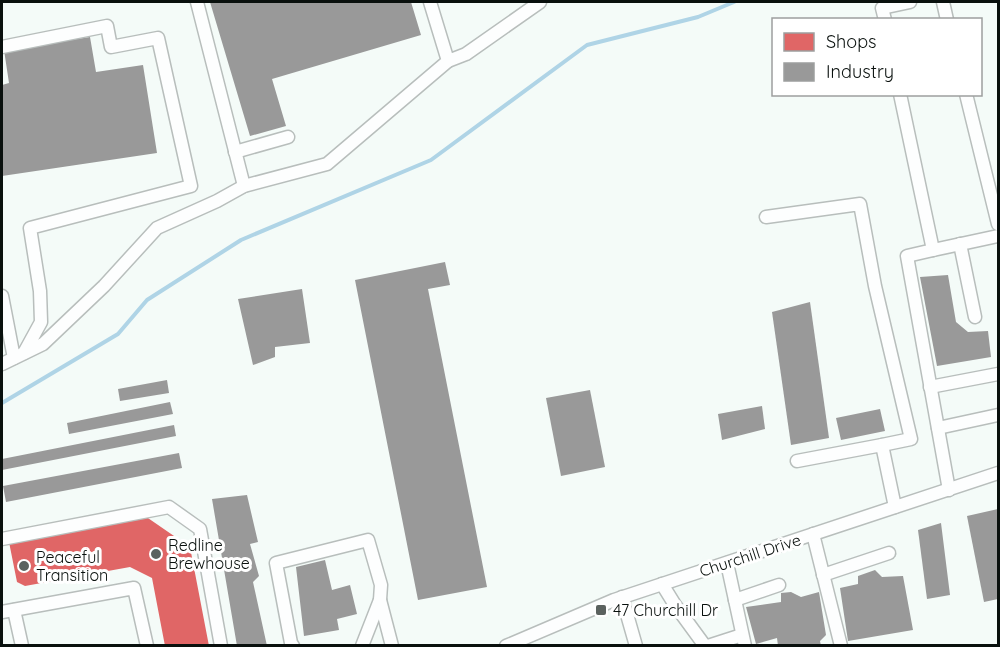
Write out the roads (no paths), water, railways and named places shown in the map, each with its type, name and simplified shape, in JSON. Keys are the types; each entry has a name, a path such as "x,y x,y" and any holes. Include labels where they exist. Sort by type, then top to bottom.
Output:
{"street":[{"path":"197,2 244,186"},
{"path":"430,2 448,61"},
{"path":"2,364 43,344 104,286 157,228 244,186 327,164 448,61 466,54 540,2"},
{"path":"884,18 882,8 910,2"},
{"path":"943,2 947,18"},
{"path":"2,47 107,27 111,47 158,38 191,186 30,228 40,291 41,322 19,356"},
{"path":"901,96 933,250"},
{"path":"967,96 999,224"},
{"path":"235,152 288,137"},
{"path":"766,217 860,204 875,286 911,439 797,461"},
{"path":"949,490 907,256 999,236"},
{"path":"960,244 975,317"},
{"path":"2,296 6,342 19,356"},
{"path":"930,387 999,374"},
{"path":"938,428 999,414"},
{"path":"882,445 895,507"},
{"name":"Churchill Drive","path":"506,645 622,597 999,473"},
{"path":"2,539 169,507 200,529 221,645"},
{"path":"813,534 841,645"},
{"path":"291,645 276,563 368,540 381,585 380,600 362,645"},
{"path":"823,575 889,554"},
{"path":"662,584 706,645 744,640 727,562"},
{"path":"735,600 779,585"},
{"path":"22,645 8,611 134,588 147,645"},
{"path":"622,597 636,645"},
{"path":"380,600 392,645"}],"waterway":[{"path":"2,403 118,334 147,300 241,240 431,160 587,45 698,17 734,2"}],"place":[{"name":"Redline Brewhouse","path":"156,554"},
{"name":"Peaceful Transition","path":"24,566"},
{"name":"47 Churchill Dr","path":"601,610"}]}
